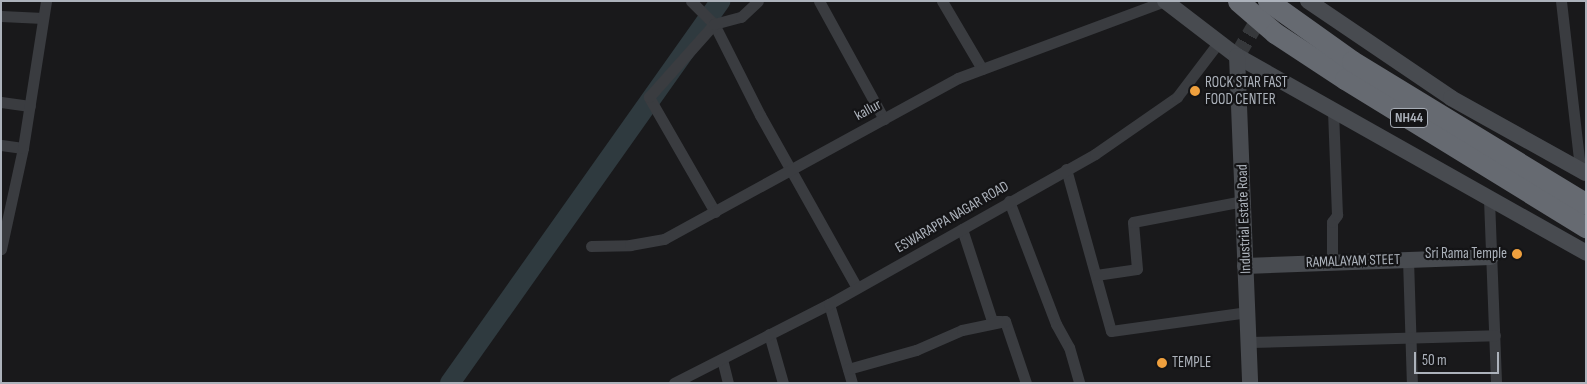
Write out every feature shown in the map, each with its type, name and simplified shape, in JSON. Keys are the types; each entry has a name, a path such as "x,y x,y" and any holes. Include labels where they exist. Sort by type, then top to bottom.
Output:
{"highway":[{"name":"NH44","path":"1238,1 1275,33 1345,79 1586,227"},
{"name":"NH44","path":"1268,1 1352,61 1586,204"}],"street":[{"path":"2,247 6,200 23,148 46,1"},
{"path":"691,1 714,24 857,288"},
{"path":"715,212 649,97 714,24 741,17 758,1"},
{"path":"819,1 884,119"},
{"path":"942,1 982,69"},
{"path":"1165,1 1237,56 1586,253"},
{"name":"kallur","path":"591,246 630,245 664,239 958,78 1165,1"},
{"path":"1308,1 1452,98 1583,171"},
{"path":"1561,1 1583,171"},
{"path":"1,16 43,18"},
{"name":"ESWARAPPA NAGAR ROAD","path":"674,383 828,304 1095,154 1177,97 1218,43"},
{"name":"Industrial Estate Road","path":"1237,56 1245,266 1250,342 1250,383"},
{"path":"1,102 30,106"},
{"path":"1332,262 1332,222 1337,215 1333,110"},
{"path":"1,145 23,148"},
{"path":"1066,169 1111,331 1248,312"},
{"path":"1489,199 1496,383"},
{"path":"1096,275 1136,269 1133,222 1243,200"},
{"path":"1009,201 1056,324 1069,347 1079,383"},
{"path":"962,229 992,321 1005,321"},
{"name":"RAMALAYAM STEET","path":"1245,266 1491,257"},
{"path":"1408,259 1412,383"},
{"path":"828,304 852,383"},
{"path":"848,368 916,350 962,330 1005,321"},
{"path":"1005,321 1026,383"},
{"path":"769,334 783,383"},
{"path":"1250,342 1494,335"},
{"path":"722,359 728,383"}],"waterway":[{"path":"450,383 720,1"}],"tunnel":[{"path":"1237,56 1264,10"}],"place":[{"name":"ROCK STAR FAST FOOD CENTER","path":"1195,91"},
{"name":"Sri Rama Temple","path":"1517,254"},
{"name":"TEMPLE","path":"1162,363"}]}
